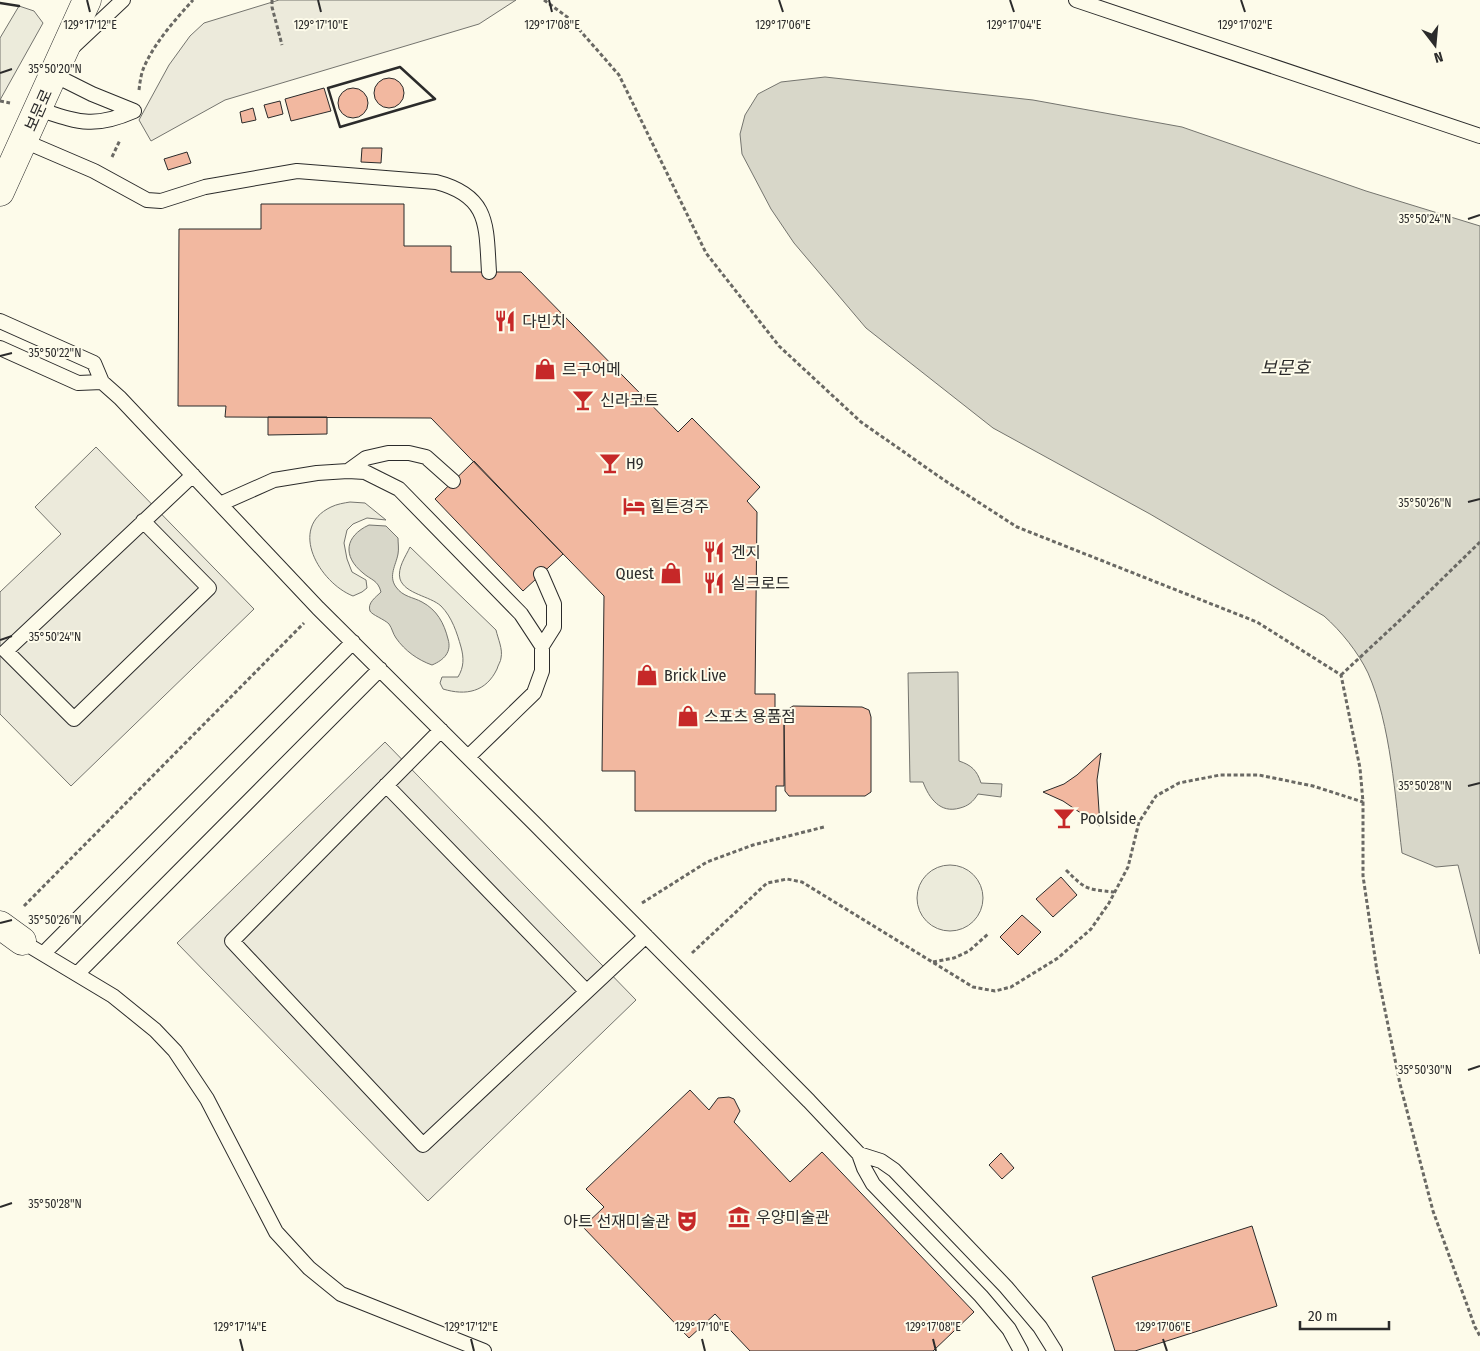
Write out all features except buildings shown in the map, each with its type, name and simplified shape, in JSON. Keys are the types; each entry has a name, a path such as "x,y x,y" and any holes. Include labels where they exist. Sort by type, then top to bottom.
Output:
{"street":[{"name":"보문로","path":"0,192 87,0"}],"lane":[{"path":"123,0 57,66 92,94 134,111"},
{"path":"1076,0 1480,136"},
{"path":"38,109 75,121 96,123 134,111"},
{"path":"24,141 103,175 147,200 160,201 205,187 297,171 436,182 463,192 472,199 481,212 485,224 489,272"},
{"path":"0,320 94,363 102,382 120,398 318,608 677,967 859,1154 873,1184 981,1296 1009,1329 1021,1351"},
{"path":"0,348 78,383 102,382"},
{"path":"348,471 366,458 388,453 409,454 426,457 453,481"},
{"path":"220,504 274,480 317,473 365,472 399,489 521,614 542,646"},
{"path":"143,521 209,588 74,719 6,651 143,521 192,475"},
{"path":"468,757 534,693 542,671 542,646 554,627 554,604 541,574"},
{"path":"352,642 12,937 112,996 154,1030 175,1051 207,1100 276,1232 309,1268 341,1294 484,1351"},
{"path":"77,974 380,670"},
{"path":"441,730 232,941 423,1145 646,936"},
{"path":"386,785 586,991"},
{"path":"859,1154 881,1162 894,1170 1006,1287 1040,1327 1055,1351"}],"path":[{"path":"103,175 134,111 144,68 173,22 193,0"},
{"path":"272,0 272,7 282,45"},
{"path":"544,0 570,19 618,75 706,253 779,346 861,422 944,480 1017,527 1257,622 1341,675 1360,768 1363,802 1363,876 1377,971 1400,1084 1433,1211 1480,1336"},
{"path":"1341,675 1480,542"},
{"path":"12,937 318,608"},
{"path":"677,967 767,883 787,879 802,882 973,987 995,991 1012,987 1058,958 1091,929 1128,868 1139,822 1156,796 1179,782 1220,775 1260,775 1313,786 1363,802"},
{"path":"624,914 707,862 753,845 824,827"},
{"path":"1066,870 1084,887 1114,892"},
{"path":"932,962 954,958 969,951 988,934"}],"shaded area":[{"path":"279,0 516,0 479,24 225,100 151,141 139,120 169,65 190,36 204,23"},
{"path":"19,6 34,11 43,23 0,100 0,38"},
{"path":"96,447 254,609 71,786 0,714 0,592 61,534 35,507"},
{"path":"350,502 365,503 386,520 367,518 353,524 347,530 344,543 347,559 352,572 366,580 367,588 353,596 329,580 313,554 310,541 311,528 318,516 333,506"},
{"path":"410,547 496,630 501,648 501,659 492,677 481,687 467,692 443,689 440,683 442,677 458,677 460,673 463,662 462,651 454,625 445,610 436,603 407,588 400,579 401,566"},
{"path":"385,742 636,1000 428,1201 177,943"},
{"path":"950,865 963,868 973,875 980,885 983,898 980,911 973,921 963,928 950,931 937,928 927,921 920,911 917,898 920,885 927,875 937,868"}],"water":[{"name":"보문호","path":"825,77 1033,100 1182,127 1366,191 1480,226 1480,954 1458,865 1436,867 1402,853 1391,762 1376,693 1359,657 1337,628 1324,616 1150,514 993,428 866,328 794,243 771,209 742,154 740,134 745,115 758,94 781,82"},
{"path":"369,525 386,526 398,538 398,552 393,575 396,587 402,593 432,609 439,617 444,628 449,644 448,652 440,661 432,665 417,658 408,651 396,638 389,624 370,611 371,603 381,592 380,588 356,567 349,553 351,541 355,535"},
{"path":"958,672 959,761 973,769 981,783 1002,784 1001,797 978,794 968,805 947,809 941,807 932,799 923,782 910,782 908,673"}],"wall":[{"path":"0,3 19,6"},
{"path":"400,67 435,99 340,127 328,88 400,67"}],"place":[{"name":"다빈치","path":"505,321"},
{"name":"르구어메","path":"545,369"},
{"name":"신라코트","path":"583,400"},
{"name":"H9","path":"610,463"},
{"name":"힐튼경주","path":"634,506"},
{"name":"겐지","path":"714,552"},
{"name":"Quest","path":"671,573"},
{"name":"실크로드","path":"714,583"},
{"name":"Brick Live","path":"647,675"},
{"name":"스포츠 용품점","path":"688,716"},
{"name":"Poolside","path":"1064,818"},
{"name":"우양미술관","path":"739,1217"},
{"name":"아트 선재미술관","path":"687,1221"}]}
